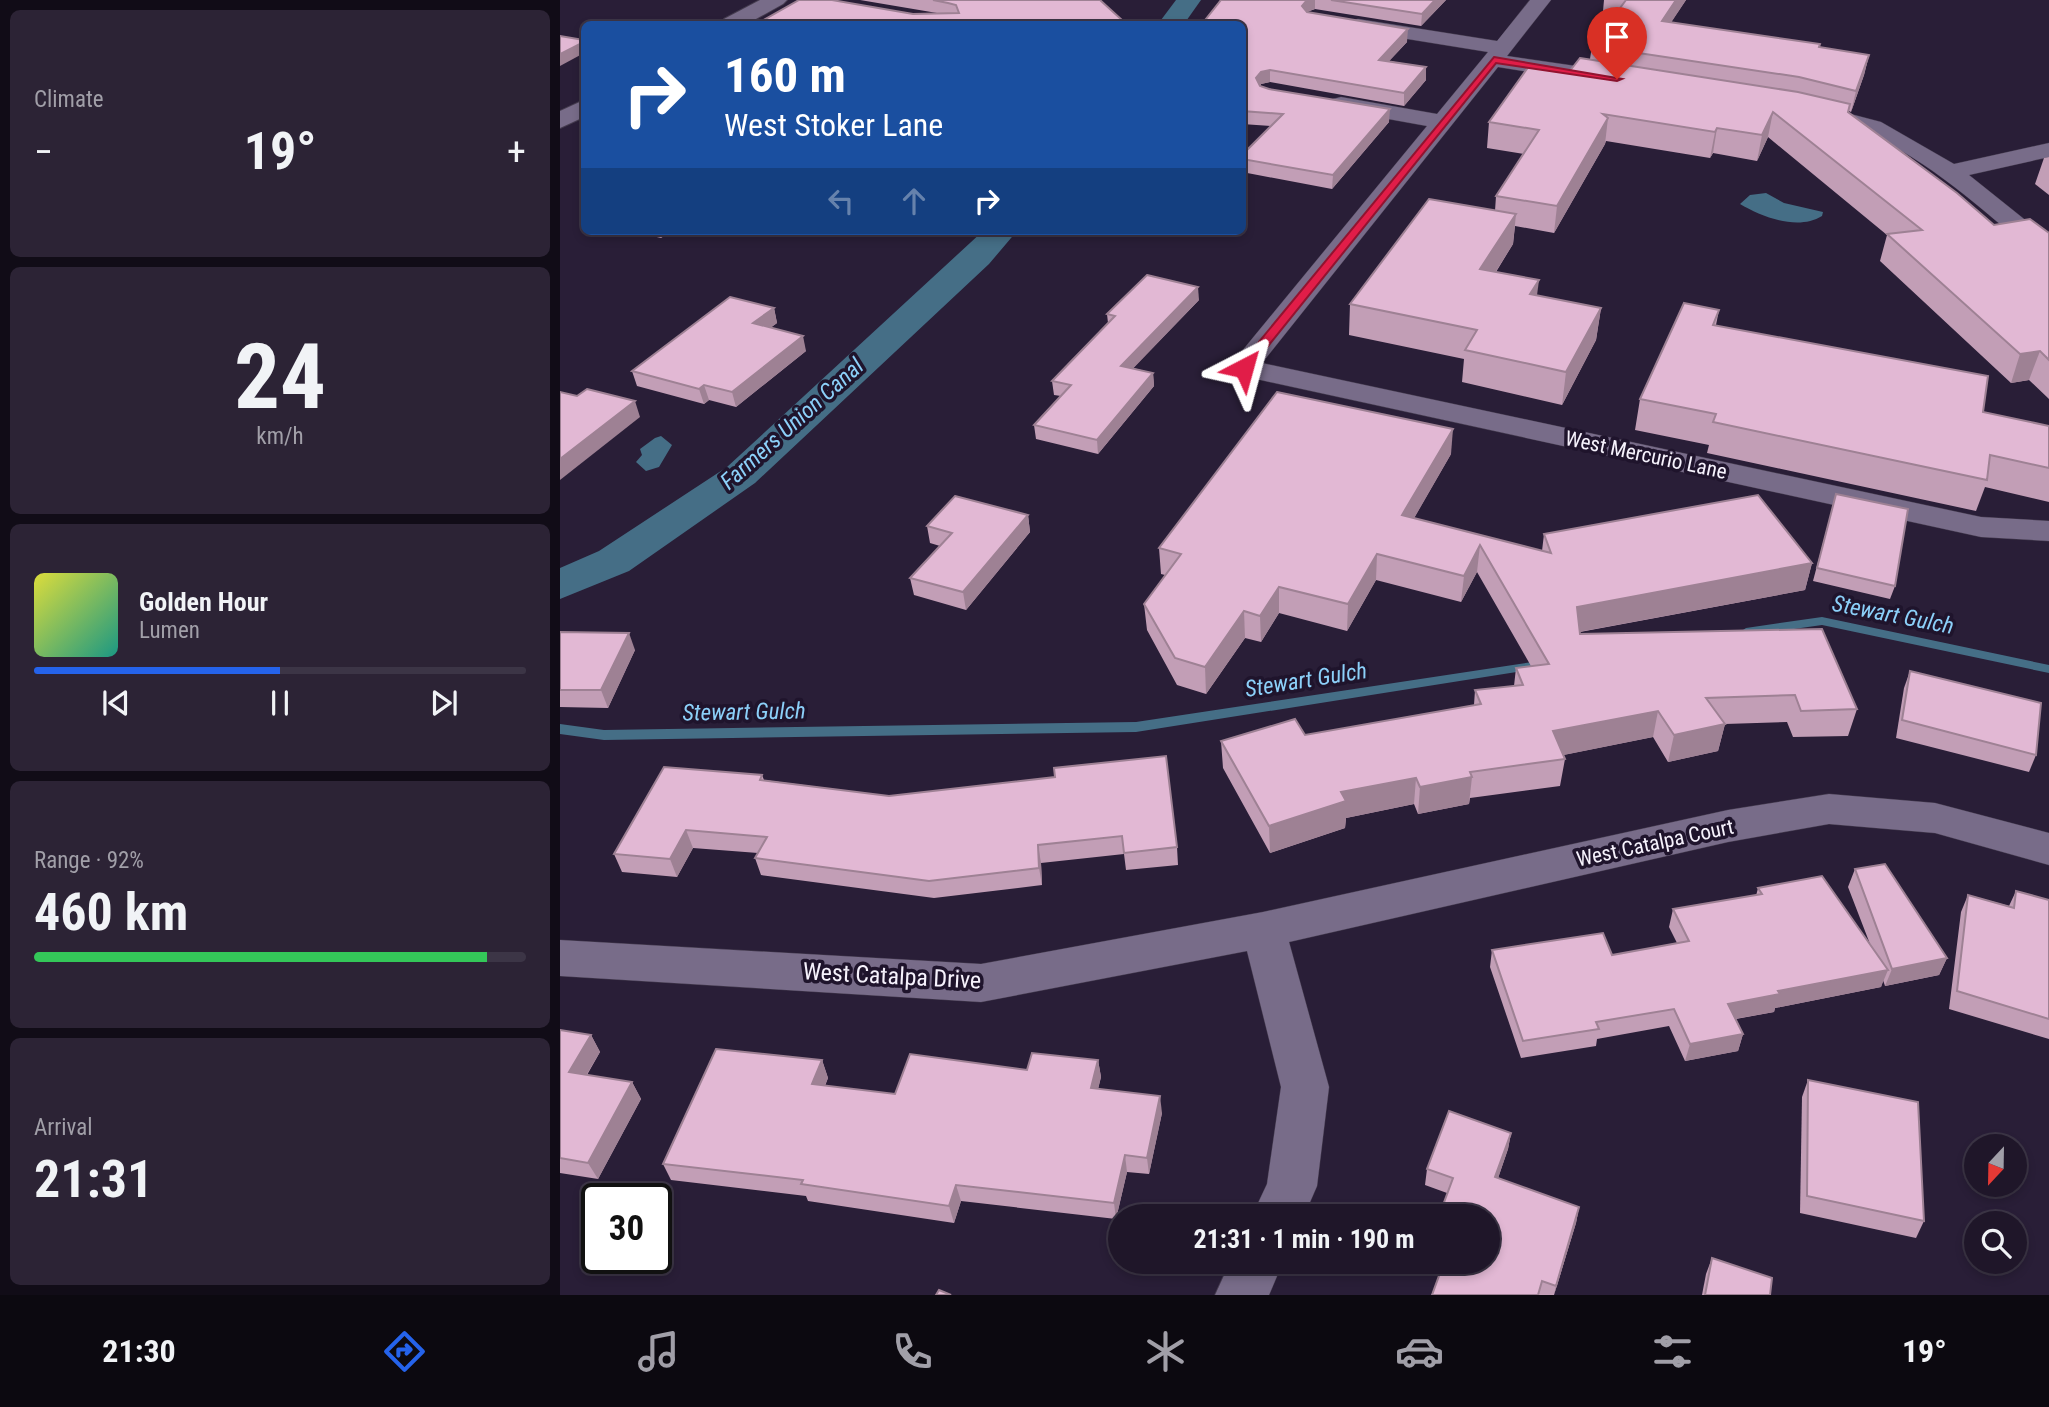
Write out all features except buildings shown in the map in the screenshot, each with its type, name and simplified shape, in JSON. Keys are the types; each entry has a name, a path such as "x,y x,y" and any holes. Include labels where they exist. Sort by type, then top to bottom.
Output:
{"street":[{"path":"738,21 776,0"},
{"path":"1323,101 1443,122 1541,0"},
{"path":"1342,22 1640,82"},
{"path":"1794,107 1873,127 1949,172 2049,252"},
{"path":"560,121 581,109"},
{"name":"West Mercurio Lane","path":"1443,122 1244,368 1981,527 2049,531"},
{"path":"1949,172 2049,150"},
{"name":"West Catalpa Court","path":"1262,929 1715,829 1829,809 1935,817 2049,849"},
{"path":"1262,929 1280,984 1306,1087 1292,1186 1284,1204"},
{"name":"West Catalpa Drive","path":"560,958 981,983 1262,929"},
{"path":"1242,1295 1252,1274"}],"water":[{"path":"1766,193 1784,203 1823,212 1822,216 1791,222 1769,217 1740,204 1750,195"},
{"path":"661,436 672,445 659,467 646,471 636,462 642,455 640,449"}],"waterway":[{"name":"Farmers Union Canal","path":"1173,21 1189,0"},
{"name":"Farmers Union Canal","path":"560,585 614,561 741,475 977,257 997,235"},
{"name":"Stewart Gulch","path":"1746,632 1822,621 2049,669"},
{"name":"Stewart Gulch","path":"560,729 604,735 1136,727 1545,664"}],"route":[{"path":"1244,368 1494,60 1617,79"}]}
